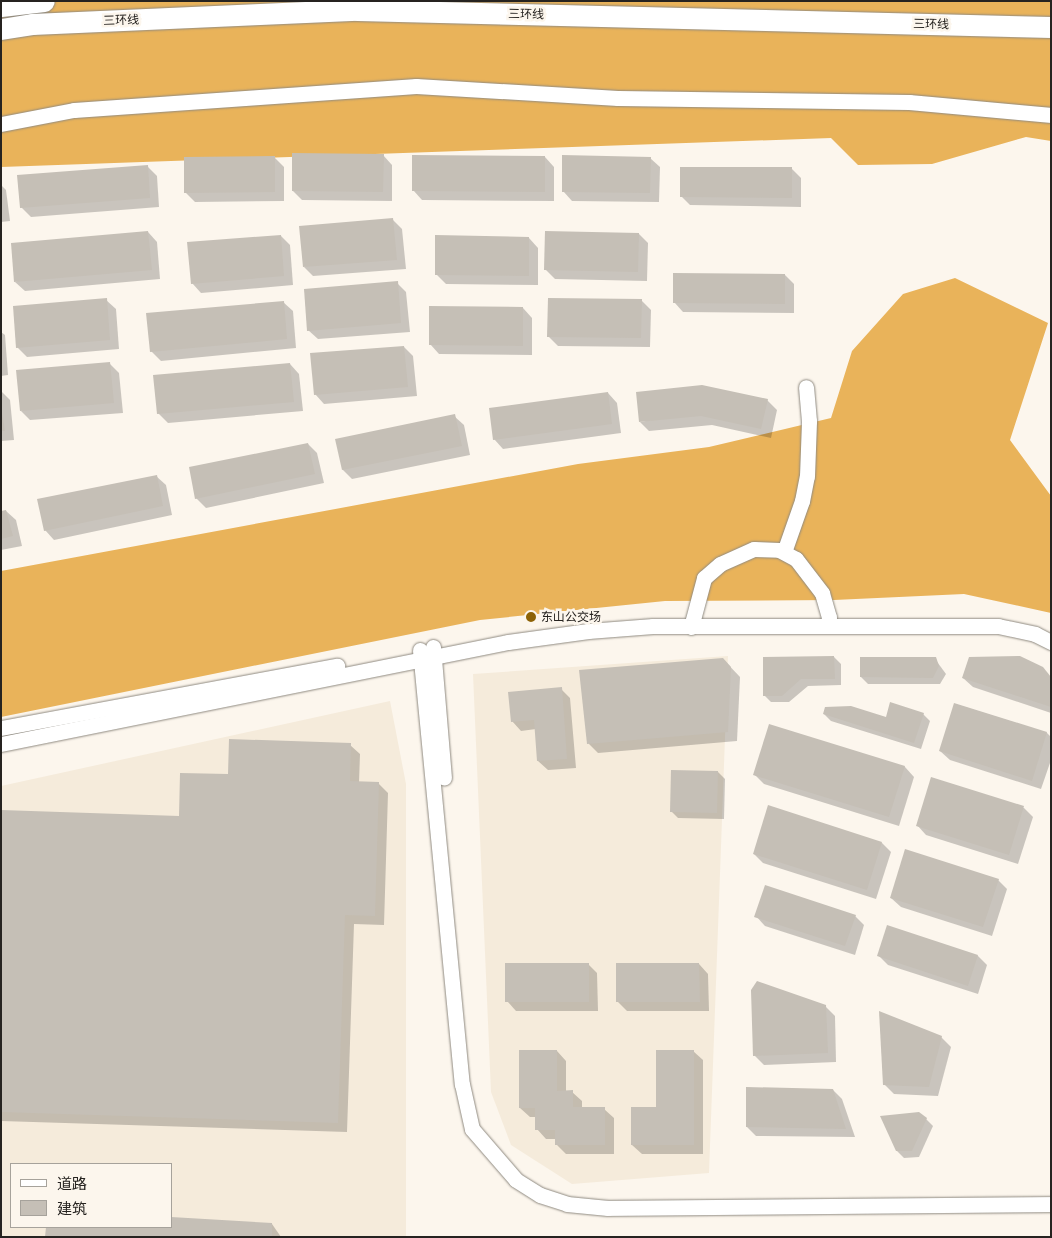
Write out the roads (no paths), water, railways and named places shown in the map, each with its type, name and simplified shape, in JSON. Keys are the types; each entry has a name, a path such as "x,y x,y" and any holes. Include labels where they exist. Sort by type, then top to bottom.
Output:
{"highway":[{"path":"1,5 37,2"},
{"name":"三环线","path":"1,30 32,24 357,10 1051,27"}],"street":[{"path":"1,124 74,110 416,86 618,98 909,102 1051,115"},
{"path":"784,552 802,501 806,476 809,421 806,387"},
{"path":"691,622 704,578 720,564 754,549 784,552 796,558 822,593 828,621"},
{"path":"1,728 427,653 588,631 691,622 999,617 1038,625 1051,631"},
{"path":"828,621 998,626 1035,634 1051,642"},
{"path":"1,744 427,653"},
{"path":"427,653 468,1083 478,1126 520,1176 542,1190 569,1198 608,1202 1051,1198"},
{"path":"427,653 462,1084 472,1129 516,1180 540,1196 567,1204 608,1208 1051,1204"}],"place":[{"name":"东山公交场","path":"531,617"}]}
